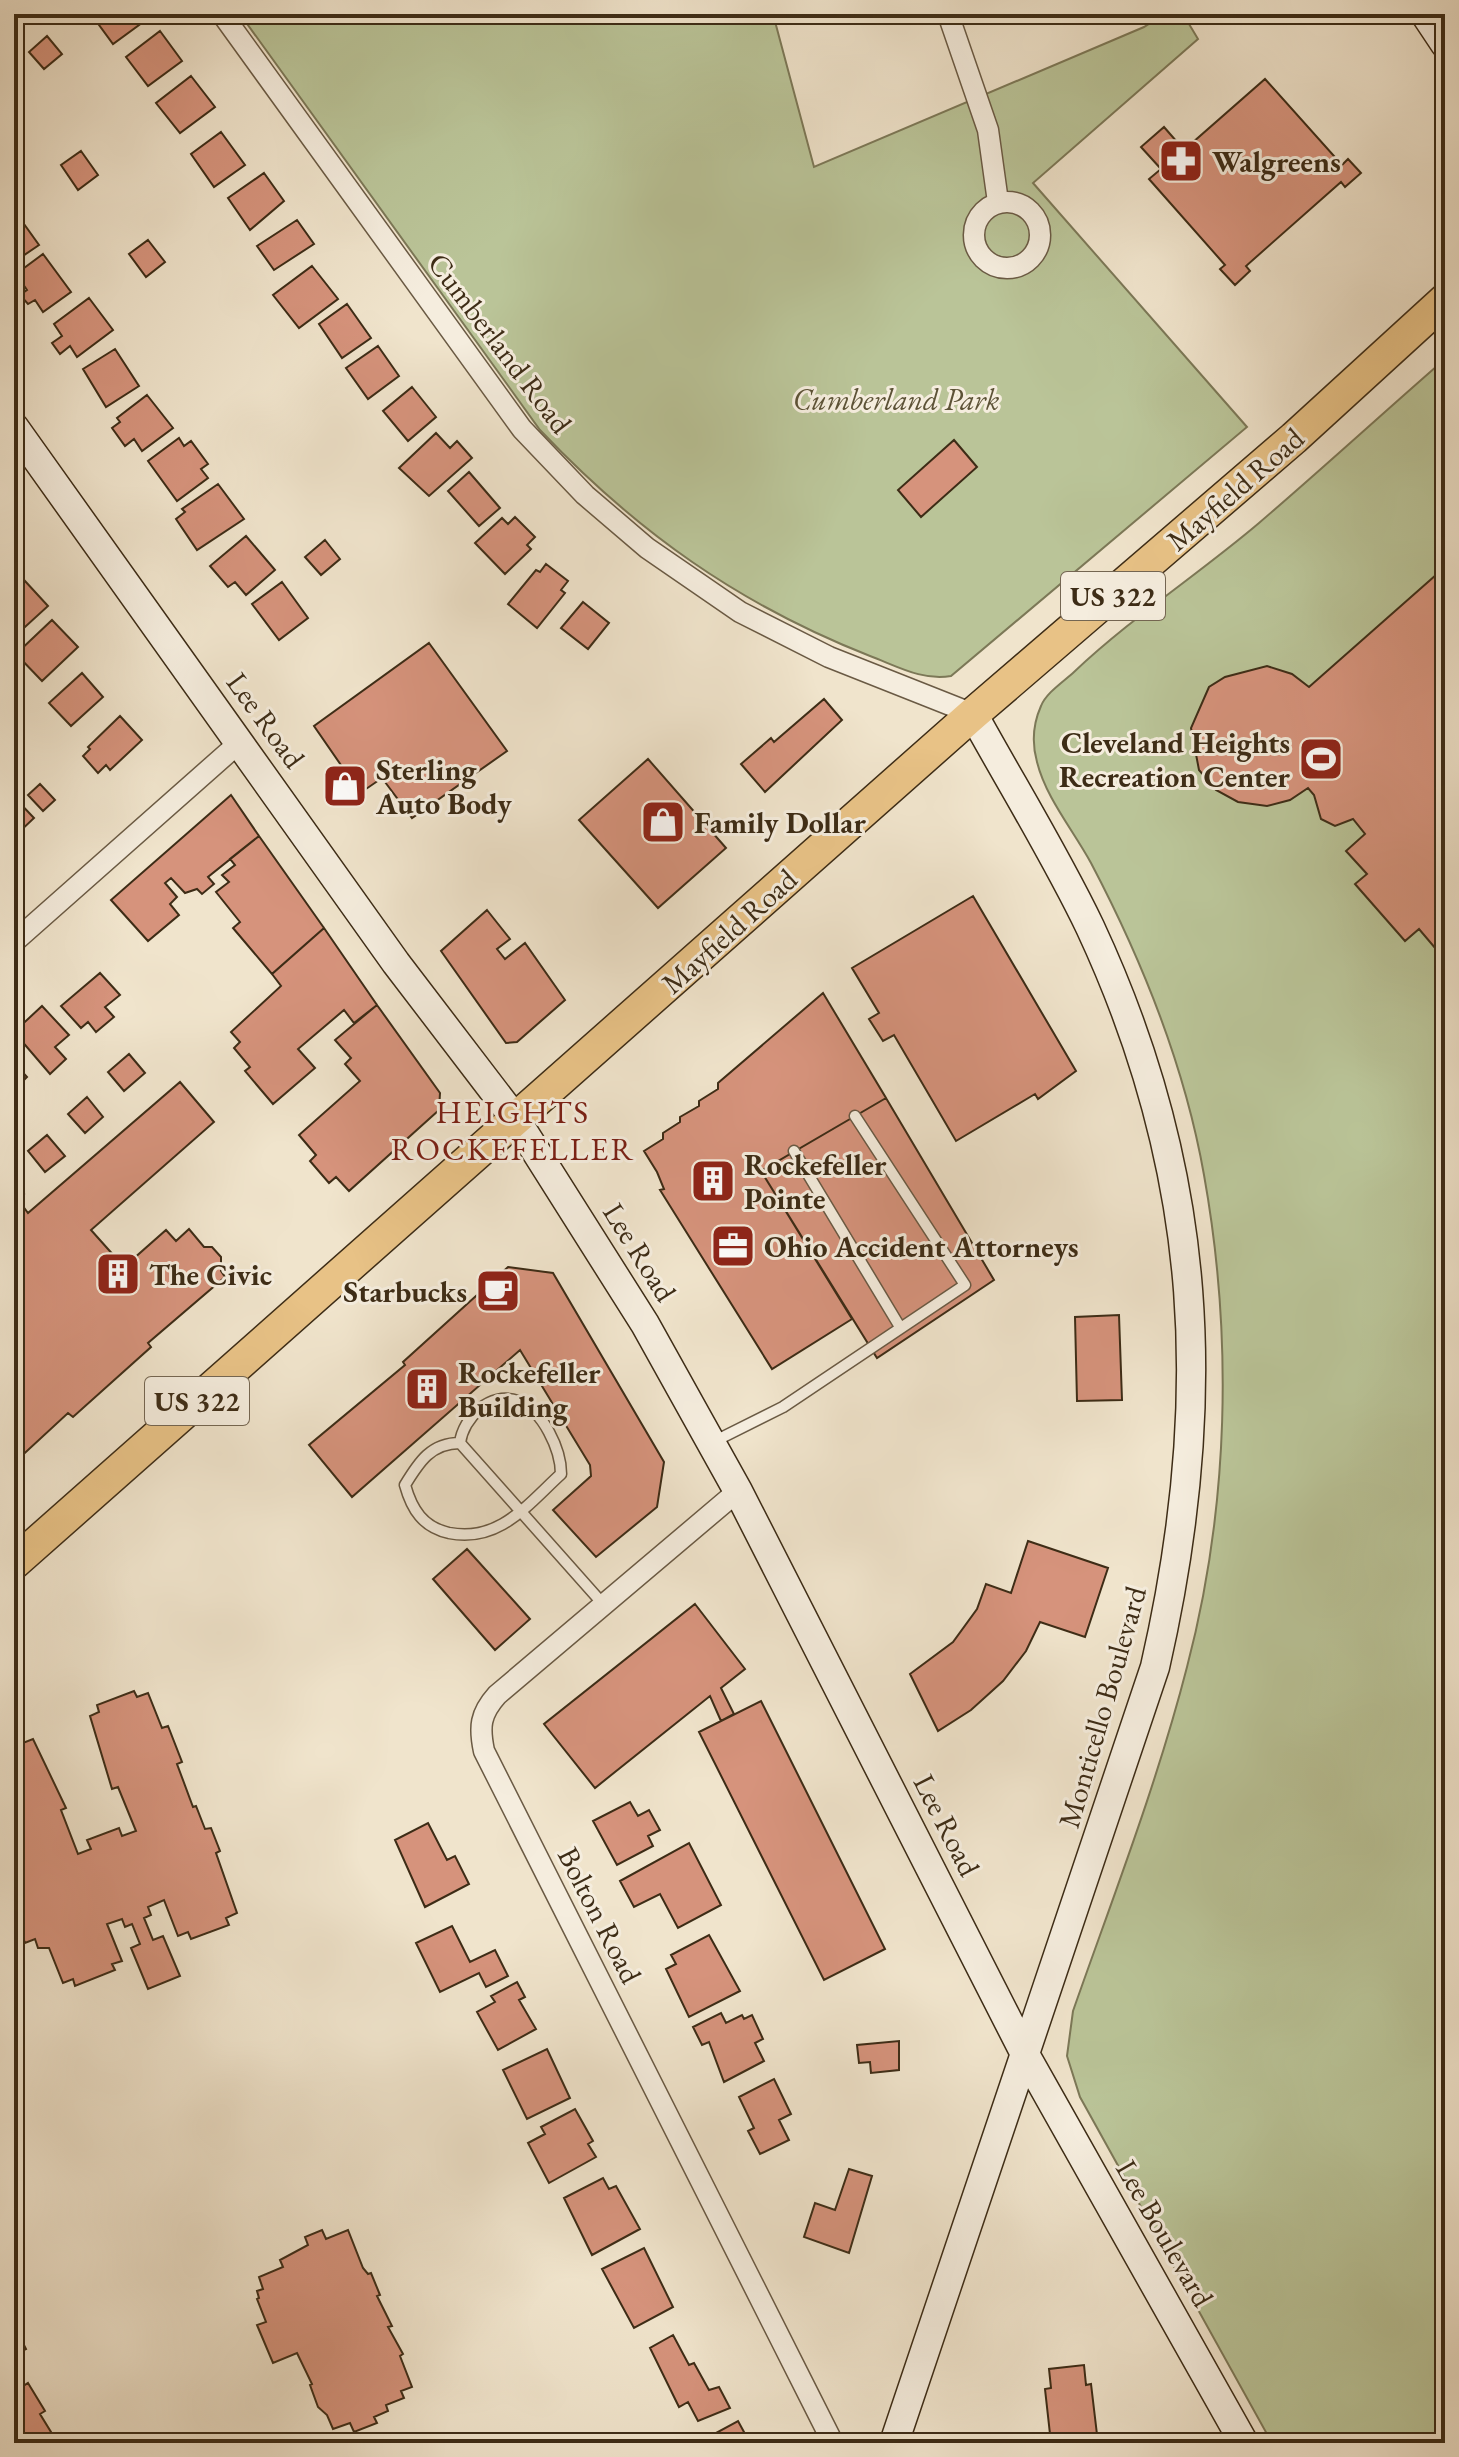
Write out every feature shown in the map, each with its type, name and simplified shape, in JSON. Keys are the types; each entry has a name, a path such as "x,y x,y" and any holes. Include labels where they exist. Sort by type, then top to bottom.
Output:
{"main road":[{"path":"1425,14 1445,44"},
{"name":"Mayfield Road","path":"14,1563 973,714 1294,438 1445,300"},
{"name":"Lee Road","path":"14,427 396,963 516,1120 645,1324 713,1442 1026,2056"},
{"name":"Monticello Boulevard","path":"894,2443 1155,1667 1175,1577 1193,1397 1192,1325 1181,1216 1155,1100 1135,1036 1089,926 973,714"},
{"name":"Lee Boulevard","path":"1026,2056 1244,2443"}],"street":[{"name":"Cumberland Road","path":"222,14 522,429 585,495 660,558 740,612 829,657 973,714"},
{"path":"948,14 988,130 998,202"},
{"path":"14,942 240,742"},
{"name":"Bolton Road","path":"738,1491 486,1707 479,1727 484,1751 833,2443"}],"lane":[{"path":"713,1442 783,1407 965,1285 855,1116"},
{"path":"794,1151 900,1327"},
{"path":"460,1443 445,1443 421,1458 405,1485 412,1508 432,1529 463,1536 481,1535 499,1527 520,1511 561,1474 561,1458 535,1413 518,1401 496,1400 471,1415 462,1427 460,1443 520,1511 603,1604"}],"green space":[{"name":"Cumberland Park","path":"240,14 773,14 814,167 1144,27 1164,14 1183,14 1198,39 1033,183 1247,427 951,676 920,675 870,656 776,613 692,562 614,501 540,430"},
{"path":"1445,359 1445,2443 1272,2443 1080,2097 1067,2056 1073,2011 1162,1754 1201,1607 1218,1484 1222,1360 1213,1236 1204,1175 1186,1094 1160,1015 1128,937 1091,863 1053,801 1041,775 1035,755 1034,734 1041,706 1055,688 1119,633 1259,523"}],"building":[{"path":"91,14 148,14 150,17 113,44"},
{"path":"160,31 182,61 148,86 126,57"},
{"path":"47,36 62,54 44,69 29,52"},
{"path":"191,76 215,107 180,133 156,103"},
{"name":"Walgreens","path":"1265,79 1342,165 1348,159 1361,173 1345,187 1341,182 1246,266 1250,271 1235,285 1220,269 1225,265 1149,179 1161,169 1141,147 1164,127 1184,150"},
{"path":"221,132 245,165 214,187 191,154"},
{"path":"81,151 98,175 78,190 61,165"},
{"path":"264,173 284,201 250,230 228,198"},
{"path":"14,210 39,245 14,262"},
{"path":"297,220 314,244 274,270 257,246"},
{"path":"148,240 165,262 146,277 129,254"},
{"path":"43,254 71,292 43,312 35,300 28,304 20,295 27,290 16,274"},
{"path":"312,266 338,299 299,328 273,295"},
{"path":"89,298 113,330 77,357 70,346 60,354 52,343 62,336 54,324"},
{"path":"347,304 371,338 342,358 319,324"},
{"path":"378,346 399,376 368,399 346,368"},
{"path":"115,349 139,386 106,407 83,369"},
{"path":"412,387 436,417 408,441 383,411"},
{"path":"147,395 173,428 142,451 134,439 125,446 112,428 120,422 117,418"},
{"path":"436,433 450,448 457,441 472,458 429,496 399,468"},
{"path":"179,438 184,446 191,441 208,464 201,469 208,478 177,501 148,461"},
{"path":"954,440 977,467 921,517 898,490"},
{"path":"469,472 500,508 479,526 448,491"},
{"path":"218,484 244,519 197,550 176,519 185,512 182,509"},
{"path":"515,517 535,537 527,545 531,549 505,574 475,543 502,518 508,524"},
{"path":"246,536 275,570 246,595 235,582 228,587 210,566"},
{"path":"325,540 340,559 321,575 305,557"},
{"path":"546,564 568,581 561,590 565,593 537,628 508,604 536,570 540,572"},
{"name":"Cleveland Heights Recreation Center","path":"1445,567 1445,951 1441,955 1419,929 1405,941 1355,884 1367,874 1346,851 1365,834 1353,819 1335,826 1321,819 1314,795 1308,788 1290,800 1267,806 1238,802 1216,790 1199,770 1191,728 1209,687 1225,677 1267,666 1292,674 1309,687"},
{"path":"25,581 48,606 14,637 14,591"},
{"path":"282,582 308,618 279,640 252,604"},
{"path":"583,602 609,623 588,649 561,628"},
{"path":"52,620 78,647 42,681 16,654"},
{"path":"429,643 507,751 412,818 382,778 347,802 328,777 343,768 314,726"},
{"path":"82,673 103,697 71,726 49,703"},
{"path":"824,699 842,720 765,792 741,764 771,738 774,742"},
{"path":"120,716 142,740 110,770 106,765 98,773 83,756 90,749 88,747"},
{"path":"648,759 726,848 658,908 579,820"},
{"path":"40,784 55,800 43,811 28,795"},
{"path":"231,795 259,836 208,877 214,884 202,894 197,889 185,893 171,878 165,883 177,897 170,904 179,915 148,941 111,900"},
{"path":"14,797 34,818 14,837"},
{"path":"259,836 324,928 272,974 233,928 240,922 216,892 229,882 222,875 235,865 230,859"},
{"path":"973,896 1076,1071 1038,1099 1035,1094 956,1141 894,1035 883,1041 869,1019 879,1013 852,968"},
{"path":"487,910 510,939 497,949 505,959 525,943 565,1000 517,1042 506,1043 441,951"},
{"path":"324,928 377,1005 354,1023 344,1010 298,1049 315,1068 273,1104 245,1071 250,1067 234,1048 240,1042 231,1032 281,986 272,974"},
{"path":"100,973 120,995 105,1007 114,1017 96,1032 88,1022 81,1028 61,1006"},
{"name":"Rockefeller Pointe","path":"823,993 886,1098 761,1171 852,1319 772,1369 660,1190 664,1189 644,1151 663,1139 663,1133 680,1122 680,1117 699,1106 699,1101 718,1089 718,1083"},
{"path":"377,1005 440,1093 439,1110 349,1191 336,1177 329,1183 310,1161 316,1155 299,1135 360,1081 345,1064 351,1058 335,1040"},
{"path":"42,1006 69,1035 55,1047 66,1059 50,1074 14,1032"},
{"path":"129,1054 145,1073 124,1091 108,1072"},
{"path":"14,1063 27,1077 14,1090"},
{"name":"The Civic","path":"180,1082 214,1122 91,1230 124,1267 166,1230 176,1241 189,1229 204,1247 212,1247 221,1257 221,1271 225,1277 148,1343 151,1347 73,1417 68,1413 14,1463 14,1212 22,1205 28,1213"},
{"path":"87,1097 103,1117 85,1133 68,1114"},
{"path":"886,1098 994,1280 877,1358 761,1171"},
{"path":"47,1135 65,1156 45,1172 28,1151"},
{"path":"14,1182 24,1194 14,1203"},
{"name":"Rockefeller Building","path":"508,1267 553,1273 664,1462 657,1507 596,1557 553,1510 591,1476 590,1465 520,1350 352,1497 309,1445 405,1365 403,1362"},
{"path":"1119,1315 1122,1400 1077,1401 1075,1317"},
{"path":"1028,1541 1108,1568 1085,1637 1040,1622 1026,1651 1003,1681 971,1710 938,1731 910,1674 953,1642 977,1609 986,1584 1011,1593"},
{"path":"467,1549 530,1619 495,1650 433,1579"},
{"path":"695,1604 745,1669 721,1688 734,1714 721,1721 710,1696 595,1788 544,1724"},
{"path":"134,1691 137,1697 148,1693 162,1728 168,1726 182,1762 177,1764 193,1807 196,1806 205,1829 211,1828 220,1851 216,1853 237,1913 226,1918 229,1925 191,1939 188,1932 178,1936 164,1900 148,1907 151,1915 144,1918 153,1940 163,1936 180,1976 148,1989 131,1948 140,1944 132,1924 125,1927 122,1919 107,1924 122,1961 112,1964 115,1970 75,1986 73,1979 63,1983 49,1948 38,1948 35,1939 25,1943 14,1914 14,1893 19,1891 15,1881 20,1877 14,1863 14,1739 21,1737 23,1743 33,1739 66,1808 61,1810 78,1854 91,1849 87,1840 119,1828 122,1836 136,1831 118,1787 112,1789 90,1716 99,1712 97,1705"},
{"path":"761,1701 885,1949 824,1980 699,1732"},
{"path":"630,1802 638,1816 649,1810 660,1830 648,1836 653,1846 617,1865 593,1821"},
{"path":"428,1823 447,1860 455,1856 469,1884 425,1907 395,1840"},
{"path":"689,1843 721,1905 678,1928 660,1894 634,1907 620,1881"},
{"path":"452,1926 470,1962 495,1950 508,1976 486,1987 479,1973 440,1992 416,1943"},
{"path":"709,1935 740,1991 689,2017 666,1969 676,1964 671,1955"},
{"path":"517,1982 525,1997 519,2000 536,2029 498,2050 477,2012 495,2002 491,1996"},
{"path":"721,2013 726,2023 742,2015 744,2019 752,2015 763,2039 755,2043 764,2061 724,2082 709,2042 702,2045 693,2027"},
{"path":"899,2041 899,2070 871,2073 870,2062 859,2063 857,2045"},
{"path":"547,2049 570,2098 527,2119 503,2070"},
{"path":"774,2079 791,2114 779,2120 789,2140 760,2154 748,2131 754,2128 739,2097"},
{"path":"575,2109 593,2141 588,2144 596,2157 549,2183 528,2143 545,2134 541,2127"},
{"path":"849,2169 872,2176 849,2253 804,2237 815,2203 835,2210"},
{"path":"603,2178 609,2189 616,2186 640,2229 592,2255 564,2198"},
{"path":"322,2230 326,2239 348,2230 363,2268 368,2274 371,2273 380,2295 377,2296 392,2326 388,2327 403,2354 400,2356 412,2387 401,2391 404,2398 386,2405 388,2411 374,2417 377,2423 354,2432 350,2423 333,2429 327,2415 318,2407 312,2384 297,2353 273,2363 257,2325 266,2322 257,2299 257,2291 263,2289 259,2277 283,2267 280,2260 308,2245 305,2237"},
{"path":"644,2248 673,2307 634,2328 602,2269"},
{"path":"14,2330 26,2349 14,2355"},
{"path":"673,2335 689,2365 694,2363 709,2390 719,2387 730,2408 698,2421 688,2402 679,2407 650,2348"},
{"path":"1084,2365 1086,2385 1091,2384 1098,2443 1051,2443 1045,2389 1051,2388 1049,2369"},
{"path":"28,2383 45,2411 40,2414 51,2432 33,2443 25,2443 14,2427 14,2392"},
{"path":"738,2421 750,2443 704,2443 703,2440"}],"place":[{"name":"Walgreens","path":"1181,161"},
{"name":"Cleveland Heights Recreation Center","path":"1321,759"},
{"name":"Sterling Auto Body","path":"345,786"},
{"name":"Family Dollar","path":"663,822"},
{"name":"Rockefeller Pointe","path":"713,1181"},
{"name":"Ohio Accident Attorneys","path":"733,1246"},
{"name":"The Civic","path":"118,1274"},
{"name":"Starbucks","path":"498,1291"},
{"name":"Rockefeller Building","path":"427,1389"}],"district":[{"name":"HEIGHTS ROCKEFELLER","path":"513,1130"}]}
